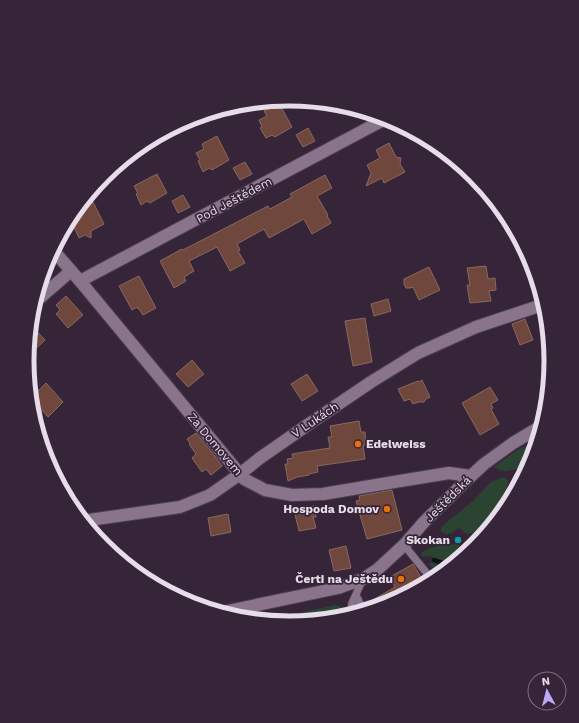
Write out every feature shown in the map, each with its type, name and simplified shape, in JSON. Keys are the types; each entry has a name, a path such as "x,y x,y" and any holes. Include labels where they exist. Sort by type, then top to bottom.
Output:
{"street":[{"name":"Pod Ještědem","path":"80,281 379,122"},
{"name":"Za Domovem","path":"57,255 244,479 265,490 292,495 323,494 449,473 471,476"},
{"path":"43,294 71,271"},
{"name":"V Lukách","path":"89,520 180,507 210,494 306,426 371,382 418,353 476,327 539,306"},
{"name":"Ještědská","path":"247,613 338,588 363,579 378,569 404,545 424,522 496,454 535,430"}],"lane":[{"path":"404,545 429,576"},
{"path":"351,609 352,602 363,579"},
{"path":"356,595 361,606"}],"green space":[{"path":"528,445 522,461 516,469 503,471 494,467 516,451"},
{"path":"503,477 508,480 508,484 496,512 482,530 465,533 458,528 450,534 443,533 441,531 441,527 474,500 491,482"},
{"path":"463,543 469,543 448,562 429,556 422,557 421,554 428,549 438,546 458,544 460,547 463,547"},
{"path":"429,563 442,566 438,569 436,567 432,568"},
{"path":"336,605 348,610 323,615 280,616"}],"building":[{"path":"271,107 281,107 292,127 275,137 272,135 266,138 260,128 262,127 259,120 267,116 264,111"},
{"path":"308,128 315,141 303,147 296,135"},
{"path":"217,136 229,160 212,170 209,168 203,172 198,161 200,160 196,153 204,149 202,144"},
{"path":"389,143 396,157 401,158 400,164 405,172 384,183 382,178 366,186 371,173 367,165 380,158 376,150"},
{"path":"245,162 252,174 240,180 233,168"},
{"path":"157,174 167,193 150,203 147,201 141,205 136,194 138,193 134,186"},
{"path":"325,175 332,188 317,196 331,223 312,234 304,219 269,238 264,229 237,244 240,250 238,251 245,263 230,271 217,247 189,261 194,271 184,277 186,281 174,288 160,261 268,206 270,209 292,197 290,194"},
{"path":"183,195 190,207 178,213 172,201"},
{"path":"93,202 104,224 91,231 91,238 85,235 79,238 74,227 76,226 75,224 88,204"},
{"path":"486,266 488,279 495,278 496,290 489,291 491,301 470,303 467,285 470,285 467,268"},
{"path":"429,267 440,290 419,300 413,287 406,288 404,279"},
{"path":"139,276 156,308 143,315 137,307 132,310 119,286"},
{"path":"66,296 83,315 68,328 56,314 60,310 56,305"},
{"path":"388,299 391,311 374,316 371,304"},
{"path":"365,318 372,362 353,366 345,321"},
{"path":"525,319 533,340 520,345 512,324"},
{"path":"36,330 45,340 35,350"},
{"path":"192,360 204,374 188,387 176,374"},
{"path":"307,374 318,391 302,401 291,384"},
{"path":"422,380 430,397 424,402 413,404 410,399 404,401 398,389"},
{"path":"46,383 63,402 48,417 38,406 36,393"},
{"path":"490,387 498,400 491,404 493,408 491,409 499,424 480,435 462,403"},
{"path":"359,421 361,432 365,432 366,445 363,445 365,459 317,466 318,472 297,477 288,481 285,464 288,464 287,459 293,458 292,454 330,448 328,437 332,437 330,426"},
{"path":"196,433 222,466 211,475 206,469 202,472 192,458 196,454 187,439"},
{"path":"392,490 402,530 367,539 356,501 360,500 359,496"},
{"path":"314,506 316,517 313,517 316,528 299,531 294,510"},
{"path":"228,514 231,532 211,536 208,518"},
{"path":"346,546 351,568 334,571 329,550"},
{"path":"413,564 423,579 403,591 366,605 395,587 390,577"}],"waterway":[{"path":"434,560 445,564"}],"place":[{"name":"Edelweiss","path":"358,444"},
{"name":"Hospoda Domov","path":"387,509"},
{"name":"Skokan","path":"458,540"},
{"name":"Čerti na Ještědu","path":"401,579"}]}
